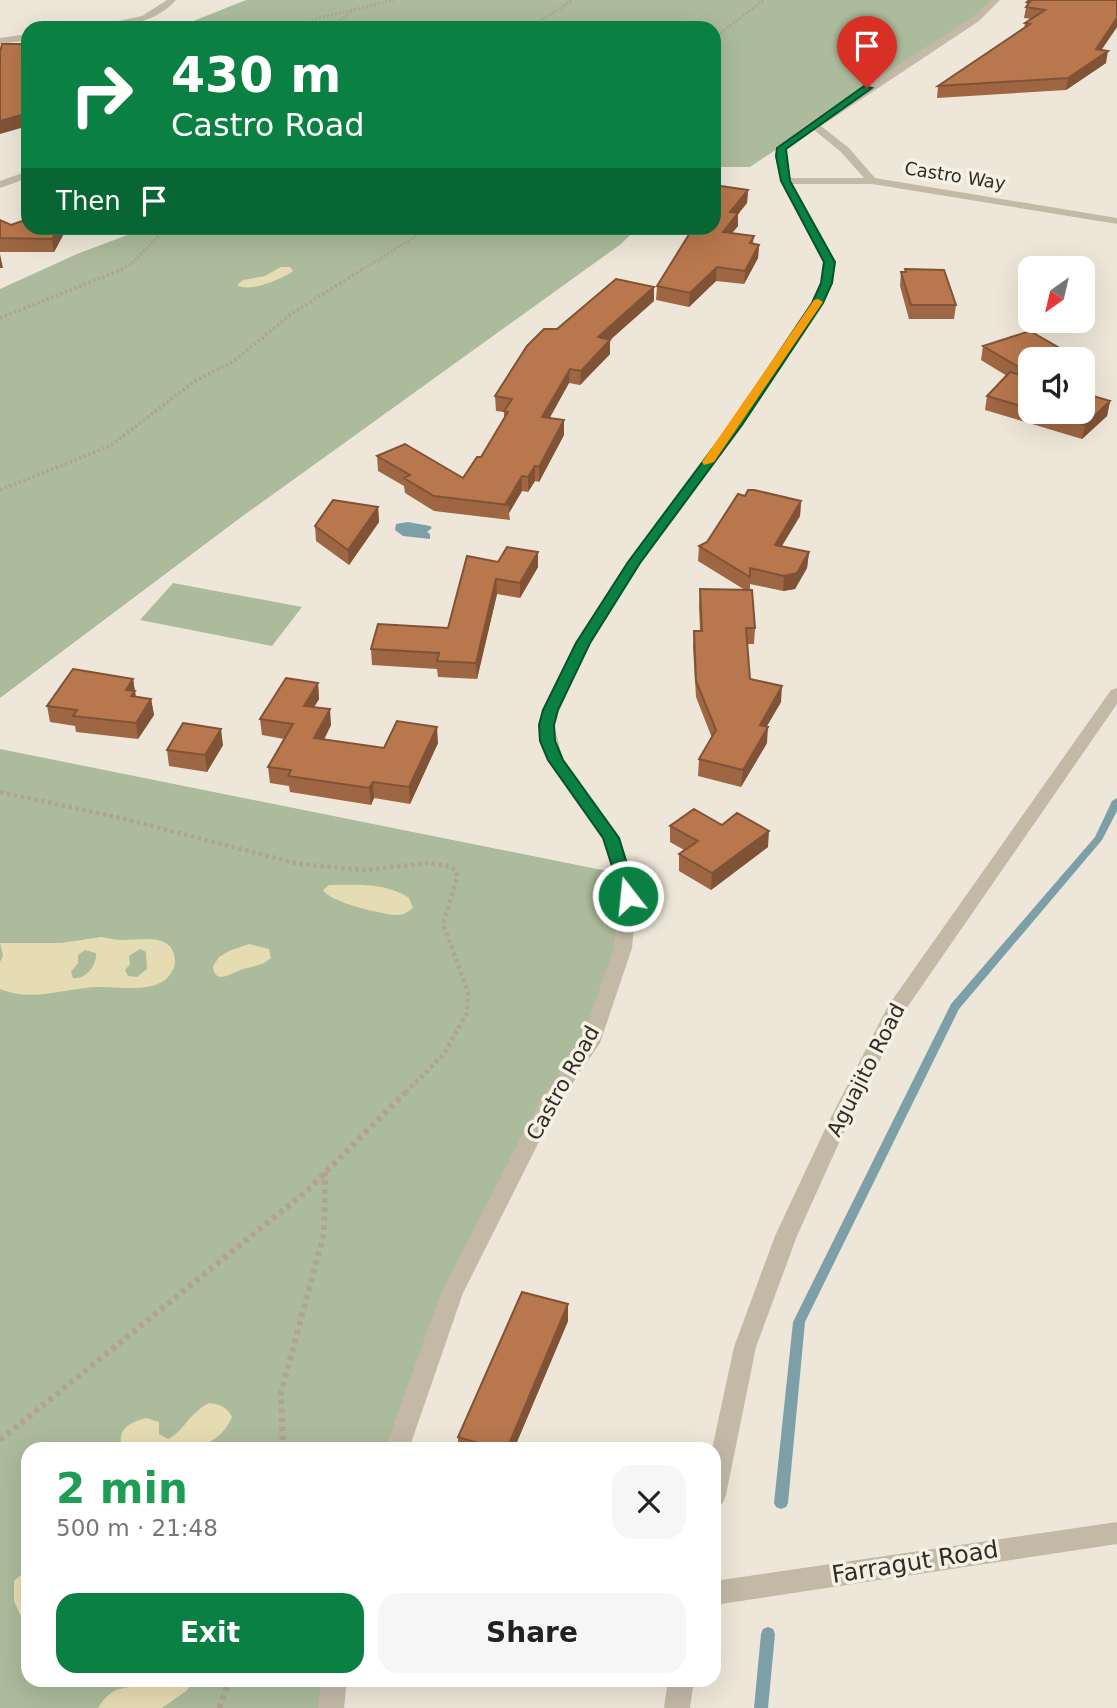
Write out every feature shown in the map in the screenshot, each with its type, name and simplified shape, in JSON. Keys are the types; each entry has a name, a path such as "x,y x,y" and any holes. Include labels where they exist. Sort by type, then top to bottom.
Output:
{"street":[{"path":"129,21 140,19 172,0"},
{"name":"Castro Road","path":"399,1442 452,1293 549,1103 590,1043 623,948 628,896 611,838 555,760 546,725 550,710 583,643 635,562 738,422 817,303 827,283 830,262 786,181 780,156 782,148 813,124 976,19 996,0"},
{"path":"0,41 21,38"},
{"path":"813,124 845,150 872,181"},
{"path":"0,185 21,177"},
{"name":"Castro Way","path":"786,181 872,181 1117,221"},
{"name":"Aguajito Road","path":"721,1462 745,1347 786,1236 837,1125 898,1006 1117,693"},
{"name":"Farragut Road","path":"721,1592 1117,1533"},
{"path":"331,1708 333,1687"},
{"path":"677,1708 680,1687"}],"path":[{"path":"311,21 395,0"},
{"path":"540,21 573,0"},
{"path":"721,33 764,0"},
{"path":"335,21 351,12"},
{"path":"0,318 128,267 141,254 150,239 158,235"},
{"path":"0,490 110,446 195,381 234,361 290,314 418,235"},
{"path":"0,792 115,816 316,866 365,870 434,863 454,868 457,878 443,925 468,992 467,1013 444,1054 326,1172 0,1440"},
{"path":"283,1442 281,1393 324,1234 326,1172"},
{"path":"219,1708 227,1687"}],"green space":[{"path":"246,0 996,0 750,167 721,167 721,21 194,21"},
{"path":"127,235 630,235 240,518 0,698 0,289 77,254"},
{"path":"173,583 302,607 272,646 140,620"},
{"path":"0,749 622,874 628,896 590,1043 452,1293 399,1442 21,1442 21,1687 331,1687 326,1708 0,1708"}],"sand":[{"path":"281,267 290,267 293,271 257,286 237,285 243,280 265,276"},
{"path":"329,885 390,889 409,898 413,908 398,915 357,907 327,895 323,890"},
{"path":"101,937 156,940 169,946 174,952 175,965 163,981 153,986 96,987 36,995 0,989 0,962 3,956 0,943 61,943","holes":["140,949 146,952 147,969 137,977 128,976 125,970 130,964 129,956","85,950 96,953 95,962 90,971 82,977 73,978 71,972 78,963 78,955"]},
{"path":"249,944 269,949 271,958 226,976 216,975 213,966 219,957"},
{"path":"209,1403 217,1404 232,1417 224,1430 209,1442 121,1442 124,1429 131,1423 146,1418 159,1422 159,1434 168,1439"},
{"path":"21,1575 21,1616 14,1601 14,1581"},
{"path":"129,1687 189,1687 162,1708 98,1708 117,1690"}],"water":[{"path":"408,522 430,526 432,528 427,532 430,539 403,536 395,530 396,524"}],"building":[{"path":"1029,0 1117,0 1117,18 1096,49 1108,51 1068,78 938,86 1030,24 1025,23 1045,10 1026,7"},
{"path":"2,44 21,44 21,115 0,121"},
{"path":"721,186 748,190 730,212 738,213 723,232 754,236 750,243 759,245 745,271 717,267 690,293 657,286 689,235 721,235"},
{"path":"0,220 11,225 21,221 21,235 54,235 52,239 0,238"},
{"path":"905,269 944,270 956,305 911,305 901,272 906,272"},
{"path":"616,279 654,287 598,337 610,340 581,371 570,369 542,417 564,420 539,467 535,466 528,477 522,476 506,503 509,505 434,496 404,478 410,475 377,456 405,444 463,478 477,457 481,457 508,412 504,411 512,399 495,396 527,346 544,329 557,329"},
{"path":"1024,333 1033,333 1058,347 1018,347 1018,367 983,346"},
{"path":"1010,372 1018,374 1018,405 987,396"},
{"path":"1095,397 1110,401 1095,415"},
{"path":"748,490 801,501 775,545 809,552 797,573 784,576 750,568 750,577 699,546 707,542 738,494 745,496"},
{"path":"333,500 378,507 348,550 315,526"},
{"path":"507,547 538,552 520,583 496,579 476,663 437,661 439,653 371,649 378,624 448,628 467,556 498,562"},
{"path":"700,589 752,590 755,628 746,628 750,679 782,686 760,725 768,727 743,770 699,759 716,730 696,681 694,631 702,631"},
{"path":"73,669 133,679 126,690 135,691 131,696 151,699 136,723 73,716 77,710 47,706"},
{"path":"286,678 318,683 304,706 330,709 314,738 384,748 397,721 437,727 409,787 373,782 369,788 288,776 291,770 268,767 293,724 260,719"},
{"path":"183,723 221,729 205,755 167,750"},
{"path":"694,809 722,825 737,813 769,831 712,873 679,854 698,841 670,826"},
{"path":"522,1292 568,1304 510,1442 475,1442 458,1437"}],"waterway":[{"path":"781,1503 799,1322 955,1007 1099,838 1117,801"},
{"path":"761,1708 768,1634"}],"slow traffic":[{"path":"708,462 818,302"}],"route":[{"path":"628,896 611,838 555,760 546,725 550,710 583,643 635,562 738,422 817,303 827,283 830,262 786,181 780,156 788,141 867,88"}]}
